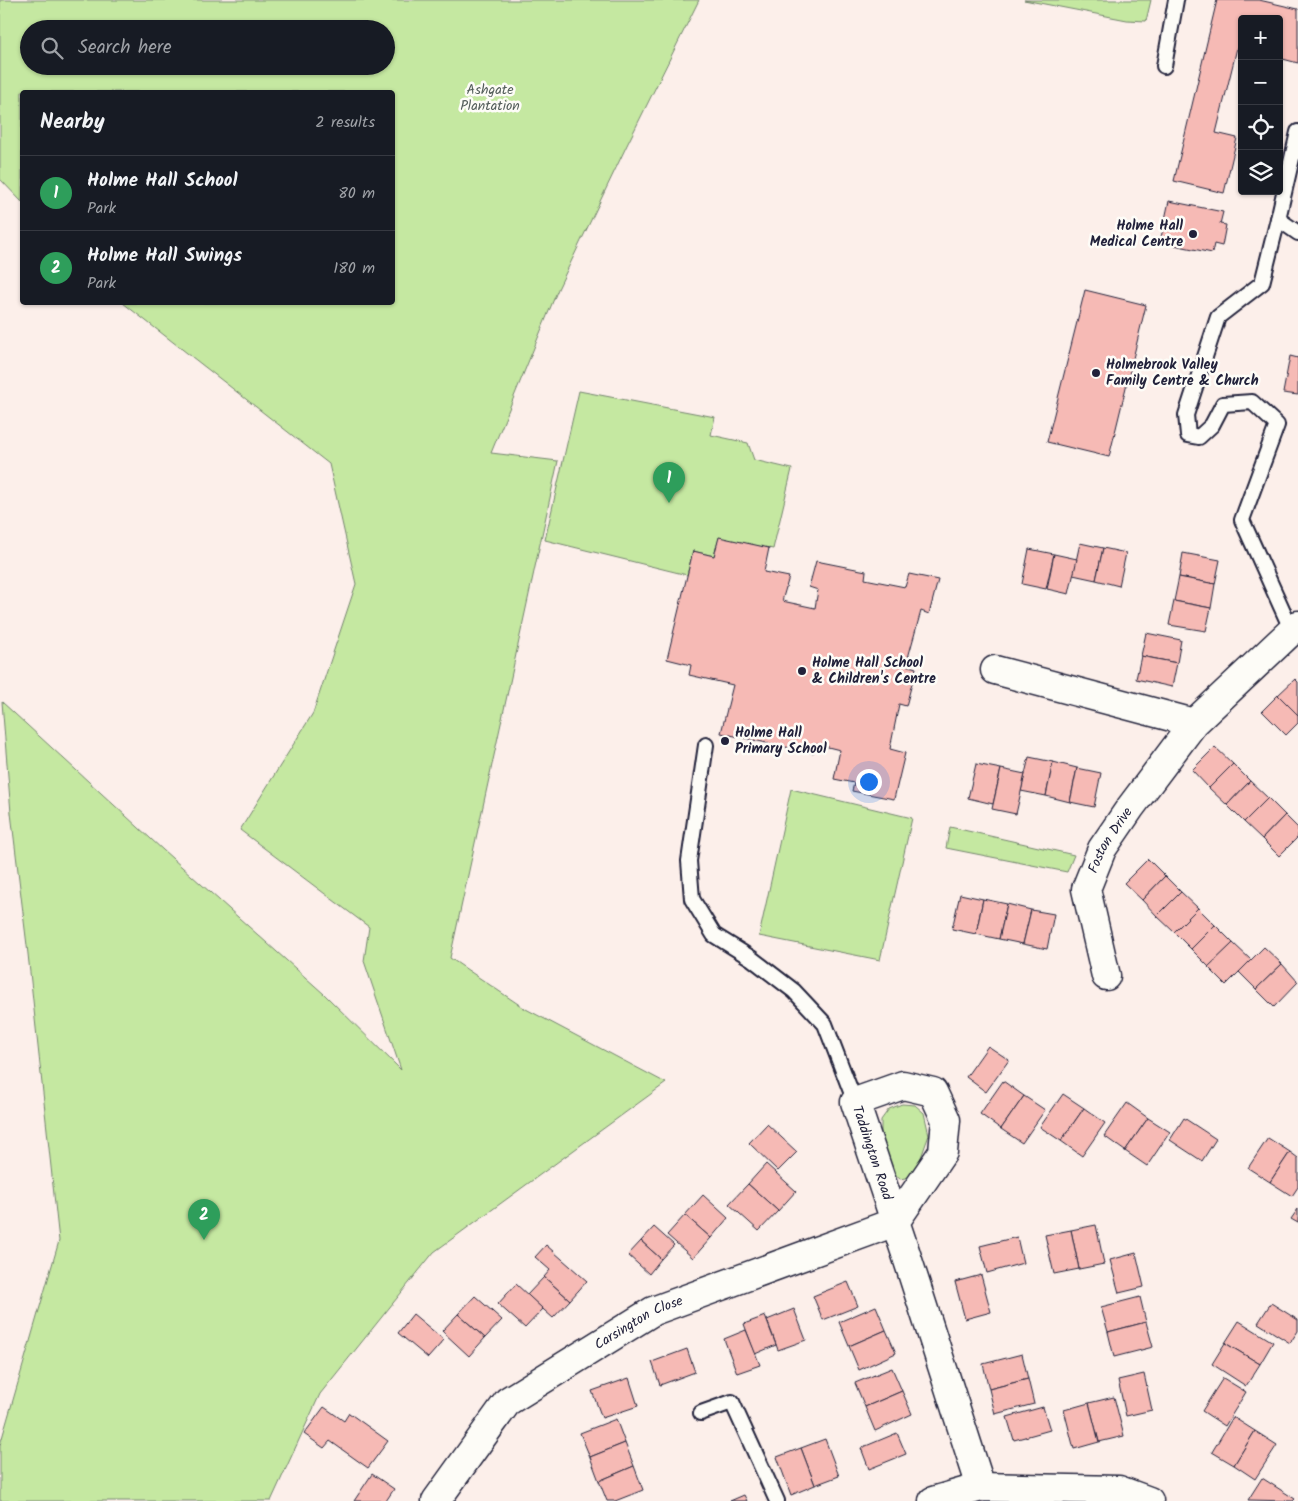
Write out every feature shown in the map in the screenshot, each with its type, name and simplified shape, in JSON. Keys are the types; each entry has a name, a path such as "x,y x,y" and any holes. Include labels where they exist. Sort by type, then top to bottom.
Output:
{"street":[{"name":"Foston Drive","path":"1106,976 1086,889 1102,849 1130,808 1194,723 1295,628"},
{"path":"995,670 1194,723"},
{"name":"Taddington Road","path":"895,1222 944,1152 946,1120 933,1092 904,1085 855,1102 981,1487"},
{"name":"Carsington Close","path":"436,1501 508,1401 653,1311 895,1222"},
{"path":"933,1501 981,1487 1119,1490 1148,1501"}],"lane":[{"path":"1164,66 1176,0"},
{"path":"1295,628 1242,520 1277,425 1252,402 1224,404 1212,425 1200,437 1188,434 1186,415 1218,317 1262,283 1298,132"},
{"path":"1278,219 1298,233"},
{"path":"706,745 689,861 692,899 714,935 750,958 794,991 825,1024 855,1102"},
{"path":"701,1413 732,1402 777,1501"}],"green space":[{"name":"Ashgate Plantation","path":"0,0 699,0 558,289 491,453 558,461 450,958 524,1008 666,1083 434,1252 320,1394 271,1501 0,1501 0,1445 59,1241 11,813 2,702 324,994 401,1070 364,961 369,927 240,830 313,713 356,584 329,464 126,305 395,305 395,90 20,90 20,200 0,179"},
{"path":"1024,0 1151,0 1146,21 1127,20"},
{"path":"579,391 715,417 711,435 748,443 754,460 792,469 773,549 719,538 714,556 693,551 687,575 545,540"},
{"name":"Holme Hall Primary School","path":"791,789 912,818 880,960 759,936"},
{"path":"950,827 1074,855 1067,872 946,848"},
{"path":"902,1104 915,1105 924,1113 929,1135 919,1163 910,1177 900,1179 889,1170 881,1134 881,1120 889,1109"}],"building":[{"path":"1217,0 1259,0 1298,9 1298,63 1283,59 1283,15 1238,15 1238,48 1216,133 1237,138 1224,193 1174,181"},
{"name":"Holme Hall Medical Centre","path":"1169,201 1223,212 1220,224 1226,225 1222,246 1214,244 1212,253 1160,242"},
{"name":"Holmebrook Valley Family Centre & Church","path":"1085,290 1146,305 1109,457 1047,442"},
{"path":"1290,356 1298,358 1298,395 1283,393"},
{"name":"Holme Hall School & Children's Centre","path":"719,537 769,548 764,572 789,577 782,601 815,608 818,590 809,587 816,561 866,571 865,579 905,587 909,574 938,580 929,614 921,611 906,665 916,668 906,706 899,704 890,749 905,753 894,799 852,791 854,783 834,779 840,750 816,744 813,753 721,733 733,685 689,675 691,665 667,659 693,551 714,556"},
{"path":"1080,543 1103,548 1096,580 1073,575"},
{"path":"1103,548 1126,553 1119,586 1096,580"},
{"path":"1029,549 1054,554 1046,589 1022,584"},
{"path":"1183,553 1220,560 1215,584 1179,577"},
{"path":"1054,554 1077,559 1069,594 1047,589"},
{"path":"1179,577 1215,584 1211,608 1174,601"},
{"path":"1174,601 1211,608 1206,631 1169,625"},
{"path":"1146,633 1181,640 1177,663 1141,656"},
{"path":"1141,656 1177,663 1172,687 1136,679"},
{"path":"1295,679 1298,682 1298,715 1278,695"},
{"path":"1278,695 1298,715 1298,723 1286,735 1262,711"},
{"path":"1215,747 1233,764 1209,788 1192,770"},
{"path":"1029,757 1053,762 1046,796 1021,791"},
{"path":"1053,762 1077,768 1070,802 1046,796"},
{"path":"976,764 1001,769 993,804 968,798"},
{"path":"1233,764 1250,781 1227,805 1209,788"},
{"path":"1077,768 1101,773 1094,807 1070,802"},
{"path":"1001,769 1025,774 1016,814 992,809"},
{"path":"1250,781 1268,798 1244,822 1227,805"},
{"path":"1268,798 1285,815 1262,839 1244,822"},
{"path":"1285,815 1298,828 1298,837 1279,856 1262,839"},
{"path":"1148,859 1165,876 1142,900 1124,883"},
{"path":"1165,876 1181,892 1157,916 1142,900"},
{"path":"1181,892 1198,908 1174,932 1157,916"},
{"path":"960,894 983,899 976,934 952,929"},
{"path":"983,899 1007,904 999,939 976,934"},
{"path":"1007,904 1031,910 1023,944 999,939"},
{"path":"1198,908 1215,925 1191,949 1174,932"},
{"path":"1031,910 1054,914 1047,949 1023,944"},
{"path":"1215,925 1233,943 1209,967 1191,949"},
{"path":"1233,943 1251,960 1226,985 1208,967"},
{"path":"1264,947 1282,964 1256,989 1239,972"},
{"path":"1282,964 1298,982 1274,1007 1256,989"},
{"path":"988,1046 1009,1060 986,1092 966,1077"},
{"path":"1003,1081 1024,1096 1001,1129 980,1114"},
{"path":"1063,1094 1084,1108 1061,1141 1040,1127"},
{"path":"1024,1096 1045,1110 1022,1143 1001,1129"},
{"path":"1127,1103 1148,1118 1125,1151 1104,1136"},
{"path":"1084,1108 1105,1123 1082,1156 1061,1141"},
{"path":"1148,1118 1170,1132 1147,1166 1125,1151"},
{"path":"1184,1118 1216,1139 1202,1161 1170,1140"},
{"path":"767,1124 797,1152 778,1171 749,1143"},
{"path":"1268,1138 1290,1152 1270,1182 1248,1168"},
{"path":"1290,1152 1298,1158 1298,1187 1292,1196 1270,1182"},
{"path":"766,1164 796,1191 778,1211 748,1184"},
{"path":"748,1184 778,1211 759,1231 729,1204"},
{"path":"703,1195 728,1218 711,1238 685,1215"},
{"path":"1298,1209 1298,1223 1291,1219"},
{"path":"685,1215 711,1238 693,1258 667,1235"},
{"path":"1096,1225 1104,1264 1079,1269 1071,1230"},
{"path":"654,1227 674,1245 661,1259 641,1241"},
{"path":"1071,1230 1079,1269 1054,1274 1045,1235"},
{"path":"1017,1237 1023,1263 987,1273 980,1246"},
{"path":"641,1241 661,1259 649,1274 628,1255"},
{"path":"546,1245 587,1281 570,1300 544,1277 550,1270 535,1257"},
{"path":"1136,1253 1144,1287 1119,1293 1110,1260"},
{"path":"981,1275 991,1312 965,1319 955,1282"},
{"path":"544,1277 570,1300 553,1318 527,1295"},
{"path":"848,1282 858,1306 823,1320 813,1296"},
{"path":"516,1284 543,1309 525,1328 498,1304"},
{"path":"475,1296 502,1320 485,1338 458,1314"},
{"path":"1140,1297 1146,1322 1108,1332 1101,1307"},
{"path":"1271,1303 1298,1320 1298,1331 1290,1343 1258,1323"},
{"path":"876,1306 886,1330 849,1346 839,1322"},
{"path":"794,1309 806,1340 778,1350 767,1320"},
{"path":"413,1314 444,1340 428,1358 398,1333"},
{"path":"458,1314 485,1338 469,1356 442,1331"},
{"path":"765,1316 776,1345 755,1354 744,1324"},
{"path":"1239,1321 1273,1342 1260,1364 1225,1343"},
{"path":"1146,1322 1153,1347 1114,1357 1108,1332"},
{"path":"746,1330 760,1365 737,1373 724,1339"},
{"path":"886,1330 896,1353 859,1370 849,1346"},
{"path":"1225,1343 1260,1364 1246,1386 1212,1364"},
{"path":"687,1349 695,1372 660,1385 652,1362"},
{"path":"1022,1354 1028,1379 989,1389 983,1364"},
{"path":"892,1368 902,1391 865,1407 855,1383"},
{"path":"1144,1374 1152,1410 1126,1416 1118,1380"},
{"path":"629,1378 638,1406 602,1418 592,1391"},
{"path":"1223,1378 1246,1392 1225,1426 1202,1411"},
{"path":"1028,1379 1034,1404 995,1414 989,1389"},
{"path":"902,1391 912,1414 875,1431 865,1407"},
{"path":"1114,1397 1124,1436 1099,1442 1089,1403"},
{"path":"1089,1403 1099,1442 1074,1449 1064,1410"},
{"path":"324,1407 344,1421 349,1413 388,1441 368,1468 330,1441 324,1448 304,1434"},
{"path":"1043,1407 1050,1430 1014,1440 1007,1417"},
{"path":"1233,1417 1255,1431 1234,1465 1212,1452"},
{"path":"616,1419 625,1443 590,1457 580,1433"},
{"path":"1255,1431 1277,1445 1255,1479 1234,1465"},
{"path":"897,1433 906,1454 869,1469 861,1448"},
{"path":"825,1439 839,1476 815,1485 801,1448"},
{"path":"625,1443 634,1466 599,1481 590,1457"},
{"path":"801,1448 815,1485 791,1495 777,1457"},
{"path":"634,1466 643,1490 615,1501 607,1501 599,1481"},
{"path":"372,1474 394,1489 386,1501 354,1501"},
{"path":"1262,1478 1295,1499 1293,1501 1248,1500"},
{"path":"744,1495 747,1501 730,1501"}],"place":[{"name":"Holme Hall Medical Centre","path":"1193,234"},
{"name":"Holmebrook Valley Family Centre & Church","path":"1096,373"},
{"name":"Holme Hall School","path":"669,503"},
{"name":"Holme Hall School & Children's Centre","path":"802,671"},
{"name":"Holme Hall Primary School","path":"725,741"},
{"name":"Holme Hall Swings","path":"204,1240"}]}
